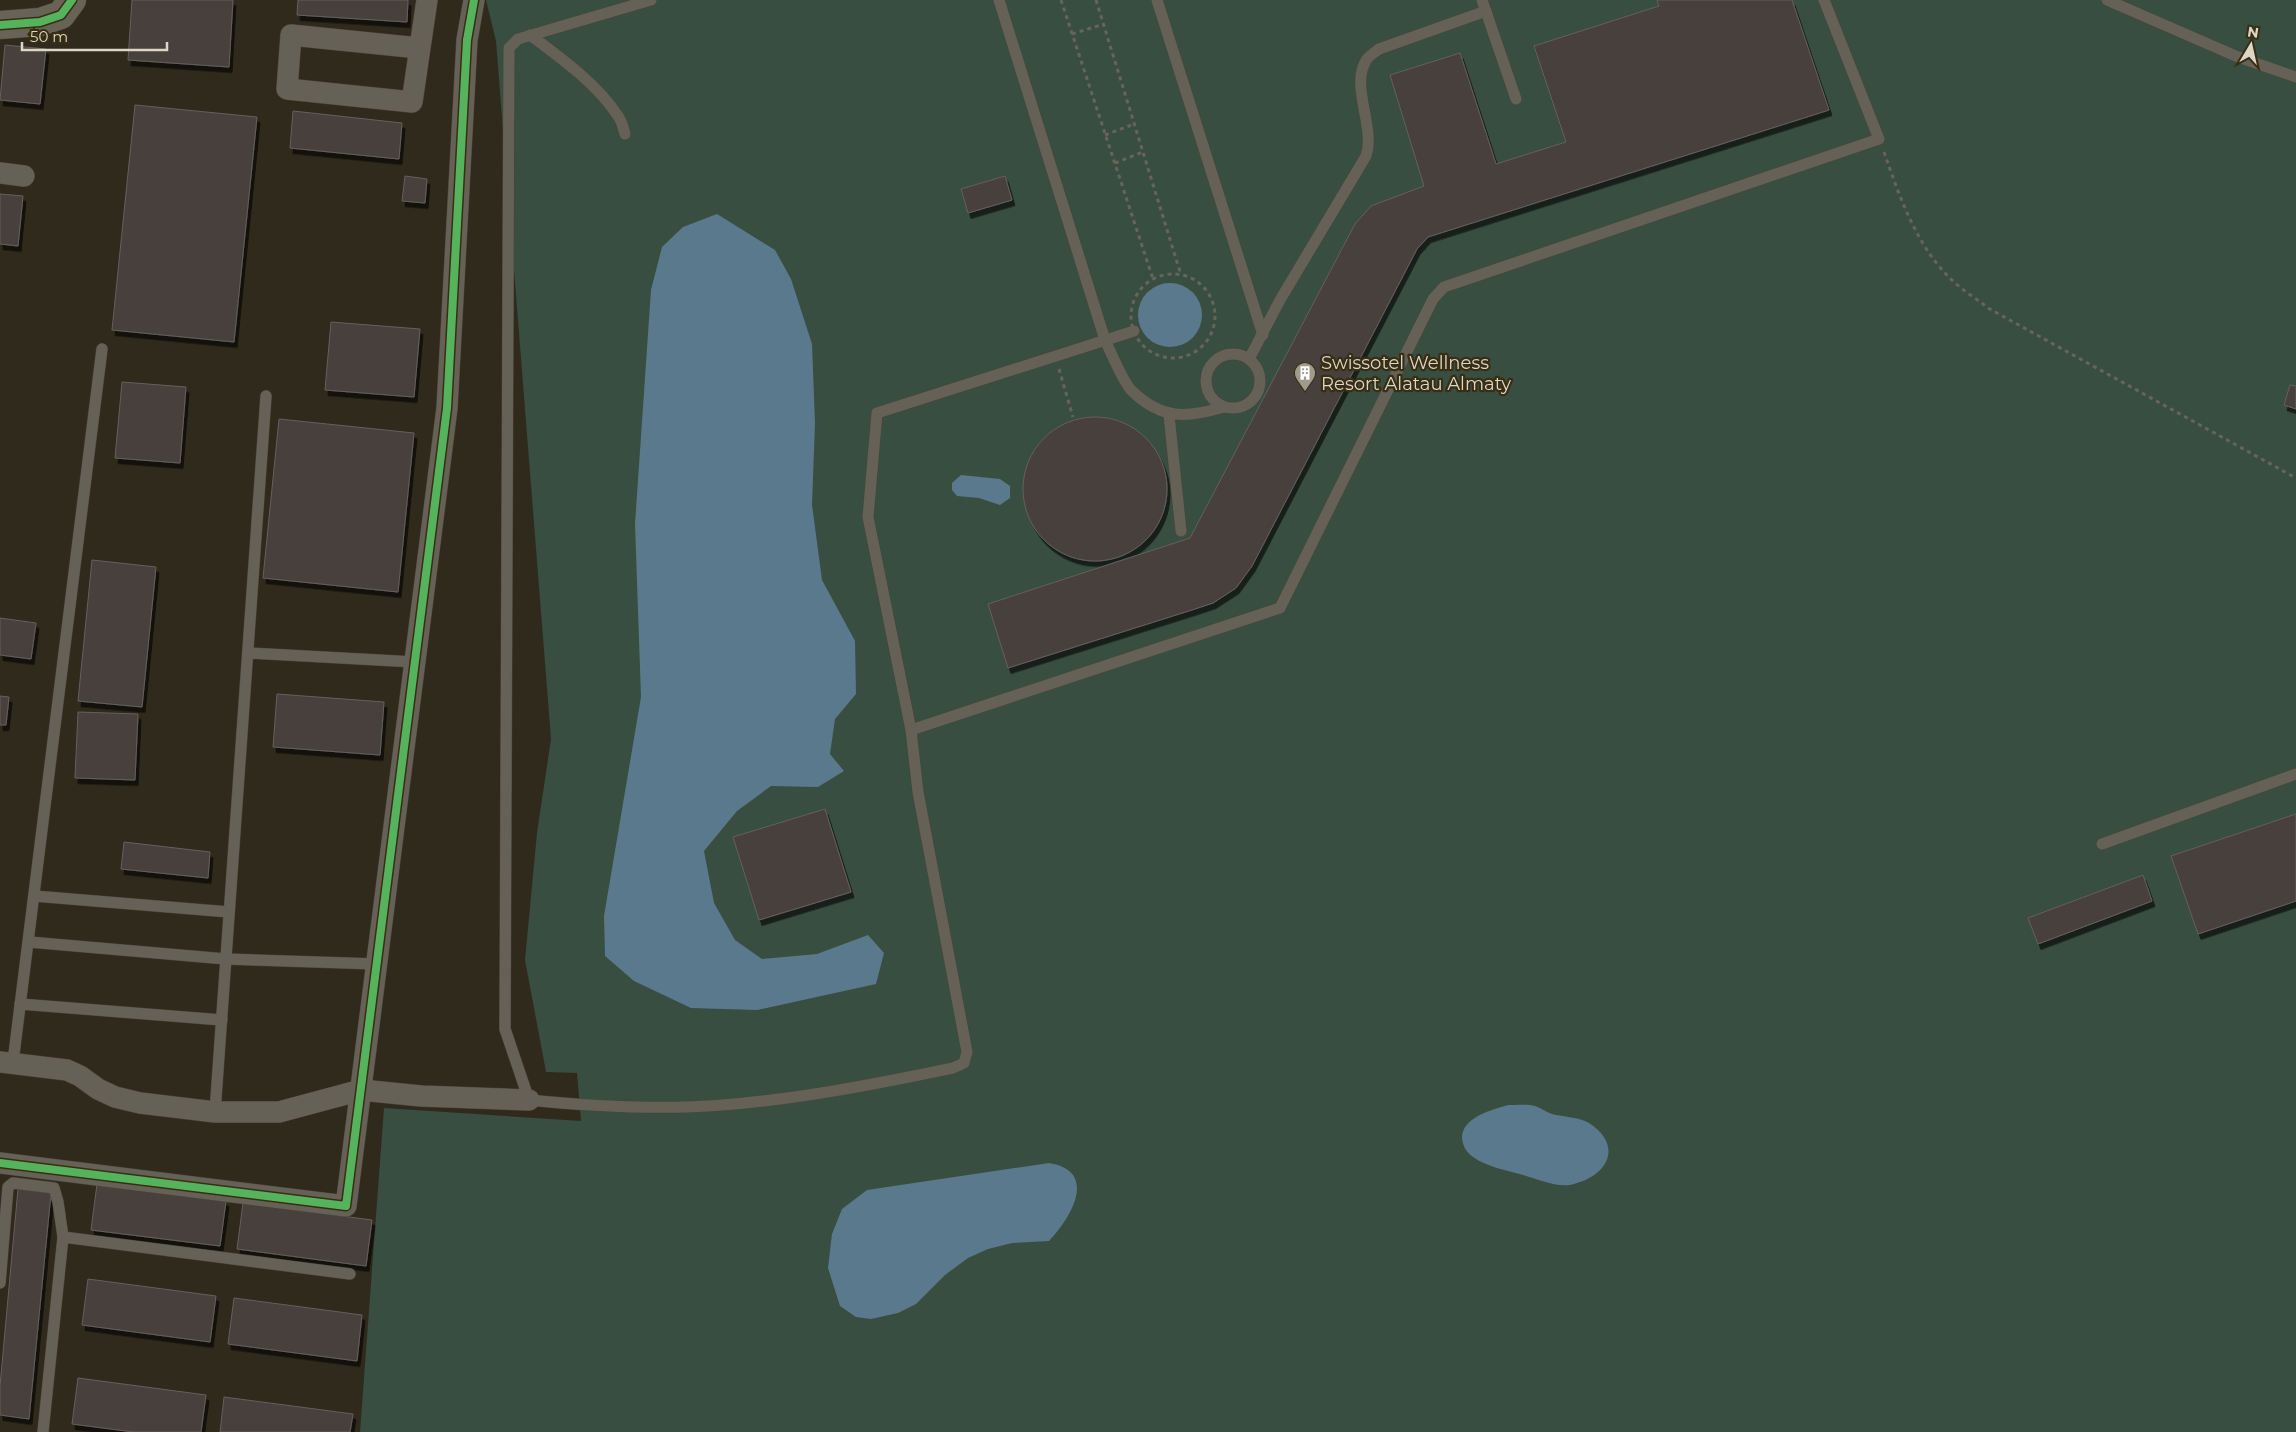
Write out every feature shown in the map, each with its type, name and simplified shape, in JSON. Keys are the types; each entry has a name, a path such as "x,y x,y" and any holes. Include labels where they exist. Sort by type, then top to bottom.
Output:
{"street":[{"path":"0,25 40,22 61,15 72,0"},
{"path":"419,48 291,35 287,89 412,102 427,0"},
{"path":"0,1163 346,1206 447,408 467,40 474,0"},
{"path":"0,173 24,176"},
{"path":"6,1062 67,1070 115,1097 140,1103 215,1112 279,1112 361,1090 421,1096 529,1100"}],"lane":[{"path":"651,0 518,39 510,48 505,1030 529,1100 567,1104 720,1105 800,1097 865,1086 953,1068 964,1064 966,1052 918,792 911,730 868,517 877,413 1134,331"},
{"path":"998,0 1106,340 1131,390 1169,415 1197,415 1224,407 1241,407 1255,397 1260,381 1255,365 1241,355 1224,354 1216,358 1206,372 1206,389 1210,397 1224,407"},
{"path":"1157,0 1263,335"},
{"path":"911,730 1280,608 1433,298 1444,286 1880,139 1824,0"},
{"path":"2107,0 2238,56 2296,77"},
{"path":"1249,359 1280,300 1366,156 1369,148 1362,91 1362,72 1367,59 1379,49 1484,6 1516,99"},
{"path":"530,35 561,58 602,96 620,117 625,134"},
{"path":"6,1062 20,1004 29,942 102,349"},
{"path":"215,1112 266,396"},
{"path":"1169,415 1181,531"},
{"path":"248,653 414,662"},
{"path":"2102,844 2296,774"},
{"path":"34,896 229,912"},
{"path":"29,942 226,960 377,964"},
{"path":"20,1004 222,1020"},
{"path":"0,1283 8,1187 13,1183 54,1188 63,1237 43,1432"},
{"path":"63,1237 350,1274"}],"path":[{"path":"1061,0 1152,279"},
{"path":"1096,0 1180,275"},
{"path":"1072,34 1104,24"},
{"path":"1105,135 1134,124"},
{"path":"1880,139 1900,197 1916,231 1932,256 1954,282 1988,308 2296,478"},
{"path":"1114,163 1143,152"},
{"path":"1163,275 1180,275 1195,280 1204,286 1214,306 1214,327 1203,346 1184,357 1162,356 1143,346 1134,331 1131,316 1133,305 1137,294 1152,279 1163,275"},
{"path":"1055,357 1073,417"}],"green space":[{"path":"486,0 2296,0 2296,1432 360,1432 384,1108 581,1121 577,1073 546,1072 525,960 537,833 551,739 496,41"}],"water":[{"path":"717,214 775,250 791,279 812,344 815,423 812,505 822,580 855,641 856,694 835,719 830,754 844,771 818,787 771,786 737,811 704,851 714,903 735,940 762,959 817,954 868,935 884,953 876,984 757,1010 691,1008 634,981 605,956 604,916 641,697 635,524 651,290 662,247 683,227"},
{"path":"1164,283 1176,283 1193,292 1200,303 1202,315 1200,327 1193,338 1176,347 1164,347 1152,342 1143,333 1138,321 1138,309 1143,297 1152,288"},
{"path":"961,475 1000,479 1010,486 1010,498 1000,505 979,498 957,496 952,490 952,483"},
{"path":"1508,1105 1535,1106 1552,1114 1576,1118 1589,1123 1600,1132 1606,1141 1608,1150 1603,1167 1586,1180 1562,1185 1548,1183 1497,1168 1473,1157 1467,1151 1462,1141 1463,1131 1467,1125 1479,1116"},
{"path":"1049,1163 1064,1168 1073,1175 1077,1185 1072,1208 1049,1241 1012,1243 988,1249 968,1258 945,1275 916,1304 898,1313 871,1319 856,1317 840,1306 828,1268 832,1234 842,1209 867,1190"}],"building":[{"path":"132,0 233,0 229,67 128,60"},
{"path":"298,0 408,0 407,22 297,15"},
{"name":"Swissotel Wellness Resort Alatau Almaty","path":"1657,0 1792,0 1829,110 1428,237 1417,249 1252,566 1236,588 1213,603 1008,668 988,604 1190,538 1355,224 1371,206 1424,186 1390,75 1460,53 1496,164 1566,142 1534,46 1659,6"},
{"path":"5,45 46,49 40,104 0,100"},
{"path":"135,105 257,117 234,342 112,330"},
{"path":"293,111 402,123 399,159 290,148"},
{"path":"405,176 427,179 425,203 402,201"},
{"path":"1005,176 1012,200 968,213 961,189"},
{"path":"0,194 23,196 18,246 0,244"},
{"path":"331,322 420,329 414,397 325,390"},
{"path":"122,382 186,387 180,463 115,458"},
{"path":"2290,385 2296,386 2296,409 2284,405"},
{"path":"1095,417 1122,423 1135,429 1146,438 1155,449 1161,462 1167,489 1161,516 1155,529 1146,540 1135,549 1122,555 1095,561 1068,555 1055,549 1044,540 1035,529 1029,516 1023,489 1029,462 1035,449 1044,438 1055,429 1068,423"},
{"path":"279,419 414,433 398,592 263,578"},
{"path":"92,560 156,567 142,707 78,701"},
{"path":"0,618 36,623 31,659 0,655"},
{"path":"277,694 384,702 380,755 273,747"},
{"path":"0,696 9,697 6,725 0,725"},
{"path":"78,712 138,714 135,780 75,778"},
{"path":"825,809 851,892 759,920 733,837"},
{"path":"2296,814 2296,901 2198,934 2171,856"},
{"path":"124,842 210,852 208,878 121,869"},
{"path":"2143,875 2152,901 2038,944 2028,918"},
{"path":"97,1184 226,1201 220,1246 91,1230"},
{"path":"18,1189 51,1193 29,1419 0,1415 0,1386"},
{"path":"243,1203 372,1220 366,1266 237,1249"},
{"path":"88,1279 216,1296 210,1342 82,1325"},
{"path":"234,1298 362,1315 357,1361 228,1344"},
{"path":"78,1378 206,1395 201,1432 134,1432 72,1424"},
{"path":"224,1397 353,1414 350,1432 220,1432"}],"cycle path":[{"path":"0,25 40,22 61,15 72,0"},
{"path":"0,1163 346,1206 447,408 467,40 474,0"}],"place":[{"name":"Swissotel Wellness Resort Alatau Almaty","path":"1305,392"}]}
